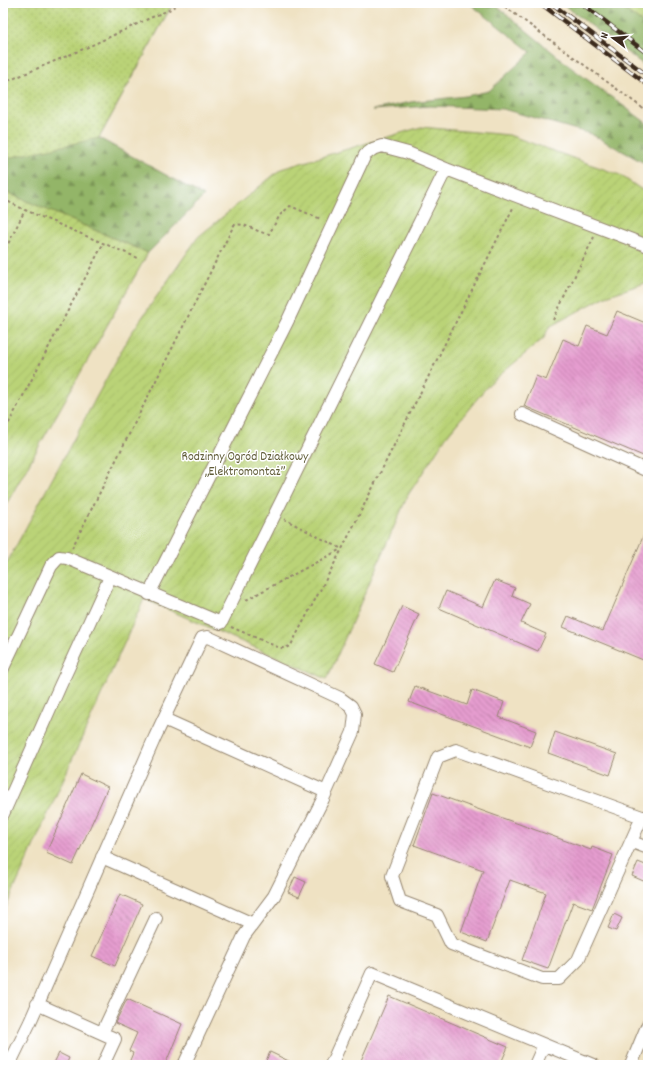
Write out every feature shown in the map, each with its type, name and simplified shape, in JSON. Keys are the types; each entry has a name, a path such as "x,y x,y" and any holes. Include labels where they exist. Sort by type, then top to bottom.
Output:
{"street":[{"path":"149,594 285,326 365,155 369,151 382,146 408,153 648,246"},
{"path":"3,668 51,566 59,557 67,558 149,594 221,623 446,169"},
{"path":"522,414 648,471"},
{"path":"3,814 110,577"},
{"path":"9,1065 164,719 202,638 208,637 340,698 351,706 355,714 353,732 326,792 274,896 244,936 184,1065"},
{"path":"164,719 326,792"},
{"path":"456,750 645,817 578,960 559,979 542,979 451,944 437,916 400,901 392,876 438,757 456,750"},
{"path":"632,842 648,848"},
{"path":"102,857 252,924"},
{"path":"102,1033 156,918"},
{"path":"331,1065 372,973 593,1065"},
{"path":"37,1004 115,1039 103,1065"},
{"path":"631,1065 648,1024"},
{"path":"535,1065 544,1044"}],"path":[{"path":"3,82 88,47 169,10 176,6 177,3"},
{"path":"500,3 648,112"},
{"path":"221,623 280,648 286,648 292,645 342,549 519,196"},
{"path":"3,199 25,210 138,258"},
{"path":"67,558 234,224 239,223 264,234 269,234 280,215 290,206 334,224"},
{"path":"3,254 25,210"},
{"path":"553,320 599,227"},
{"path":"3,434 103,244"},
{"path":"275,514 342,549"},
{"path":"227,610 342,549"}],"green space":[{"path":"3,3 173,3 99,138 204,196 148,253 3,191"},
{"path":"3,3 173,3 99,138 3,159"},
{"path":"469,3 493,3 573,69 648,124 648,165 591,134 503,109 430,106 373,110 411,102 466,96 489,91 531,52"},
{"path":"561,3 616,3 648,27 648,68"},
{"path":"616,3 648,3 648,27"},
{"name":"Rodzinny Ogród Działkowy „Elektromontaż”","path":"421,127 509,135 620,175 648,194 648,282 606,296 549,327 544,338 489,384 446,437 408,495 327,679 144,599 3,914 3,570 130,335 198,237 281,169"},
{"path":"3,191 148,253 3,510"}],"building":[{"path":"617,311 648,324 648,458 524,406 536,376 546,380 563,339 579,346 587,326 607,334"},
{"path":"648,525 648,662 563,627 568,616 603,631"},
{"path":"495,580 515,588 512,596 530,604 521,623 546,634 538,651 439,608 446,591 483,607"},
{"path":"402,606 419,614 393,672 375,664"},
{"path":"415,686 467,705 472,690 504,702 499,717 536,731 530,747 409,702"},
{"path":"555,732 617,754 610,775 548,753"},
{"path":"81,774 108,787 73,865 46,853"},
{"path":"433,793 591,850 592,847 613,855 592,909 573,902 548,969 522,960 546,893 510,880 487,942 461,932 483,870 414,845"},
{"path":"638,862 648,866 648,883 632,876"},
{"path":"295,877 306,882 299,897 288,892"},
{"path":"120,894 142,904 115,966 92,956"},
{"path":"614,914 622,918 616,931 608,928"},
{"path":"389,996 508,1047 500,1065 359,1065"},
{"path":"127,999 182,1024 165,1065 128,1065 133,1053 129,1051 137,1033 115,1023"},
{"path":"270,1052 297,1065 264,1065"},
{"path":"59,1053 69,1058 66,1065 53,1065"}],"railway":[{"path":"540,3 648,85"},
{"path":"551,3 648,76"},
{"path":"581,3 648,54"}]}
